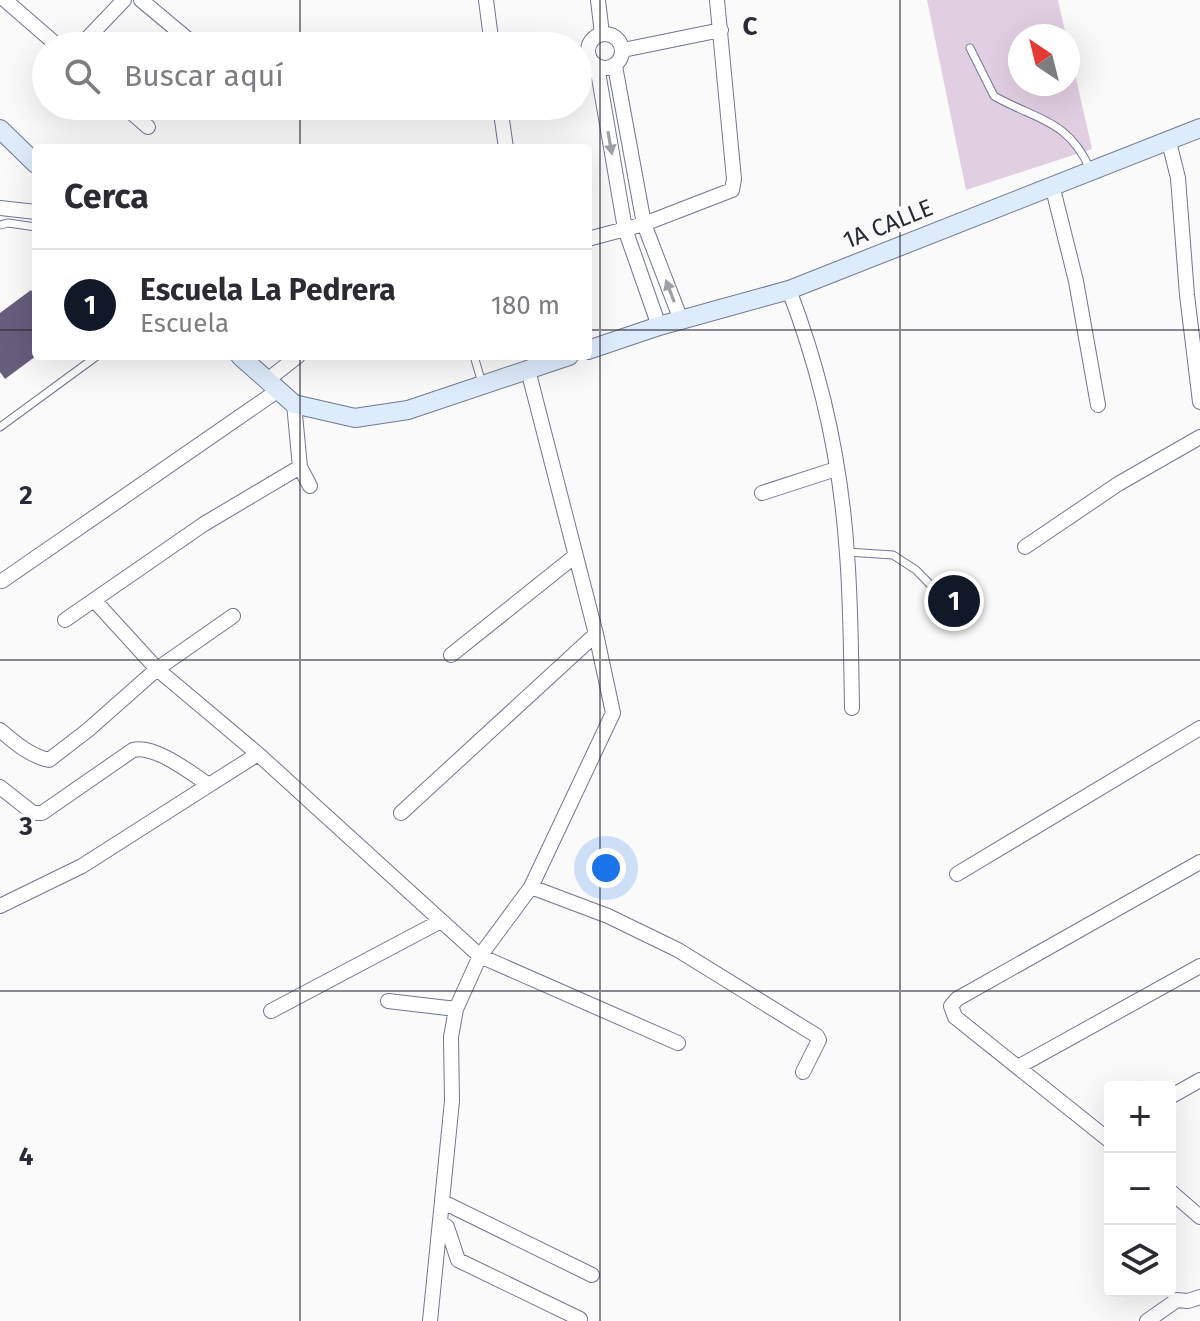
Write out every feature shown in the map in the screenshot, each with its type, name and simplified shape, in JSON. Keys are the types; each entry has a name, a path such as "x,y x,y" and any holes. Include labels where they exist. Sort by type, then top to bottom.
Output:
{"street":[{"path":"5,0 42,32"},
{"path":"93,32 124,0"},
{"path":"141,0 179,32"},
{"path":"486,0 490,32"},
{"path":"598,0 602,34"},
{"path":"592,238 644,224 732,190 734,179 717,0"},
{"path":"623,50 721,30"},
{"path":"592,43 593,39 608,34 618,39 623,50 615,66 609,68 592,61"},
{"path":"615,66 644,224 681,320"},
{"path":"592,77 625,229 659,326"},
{"path":"140,120 148,127"},
{"path":"502,120 505,144"},
{"name":"1A CALLE","path":"592,349 659,326 789,290 1200,128"},
{"path":"0,129 32,160"},
{"path":"1169,142 1178,178 1185,279 1200,402"},
{"path":"1052,185 1076,281 1098,405"},
{"path":"0,208 32,212"},
{"path":"789,290 805,332 830,429 847,552 852,708"},
{"path":"244,360 294,404 355,418 408,410 557,360"},
{"path":"2,581 272,386 295,360"},
{"path":"430,1321 452,1101 451,1037 456,1009 480,956 531,887 612,720 612,703 596,634 528,370"},
{"path":"294,404 300,467 310,486"},
{"path":"1025,547 1118,484 1200,437"},
{"path":"65,620 204,524 300,467"},
{"path":"762,493 836,469"},
{"path":"451,655 575,556"},
{"path":"94,600 157,669 258,754 480,956 678,1043"},
{"path":"0,730 18,745 49,760 157,669 233,616"},
{"path":"401,813 596,634"},
{"path":"957,874 1200,728"},
{"path":"0,787 33,813 42,813 133,750 142,748 155,752 209,785"},
{"path":"0,906 82,866 258,754"},
{"path":"1104,1133 955,1017 951,1006 957,999 1199,866"},
{"path":"531,887 608,916 678,950 817,1036 819,1040 803,1072"},
{"path":"271,1011 441,921"},
{"path":"1018,1067 1200,966"},
{"path":"388,1001 456,1009"},
{"path":"1176,1094 1200,1080"},
{"path":"1185,1204 1200,1194"},
{"path":"1176,1196 1200,1217"},
{"path":"443,1202 592,1275"},
{"path":"440,1222 447,1227 458,1260 580,1319"},
{"path":"1147,1321 1177,1300 1194,1301 1200,1297"}],"lane":[{"path":"970,48 994,96 1041,116 1056,126 1081,149 1091,171"},
{"path":"0,225 21,223 32,226"},
{"path":"0,427 92,360"},
{"path":"475,360 483,385"},
{"path":"847,552 893,555 916,570 959,614"}],"shaded area":[{"path":"927,0 1058,0 1063,24 1008,24 1008,96 1080,96 1092,149 966,190"}],"building":[{"path":"32,291 32,359 5,379 0,372 0,313"}],"place":[{"name":"Escuela La Pedrera","path":"954,601"}]}
